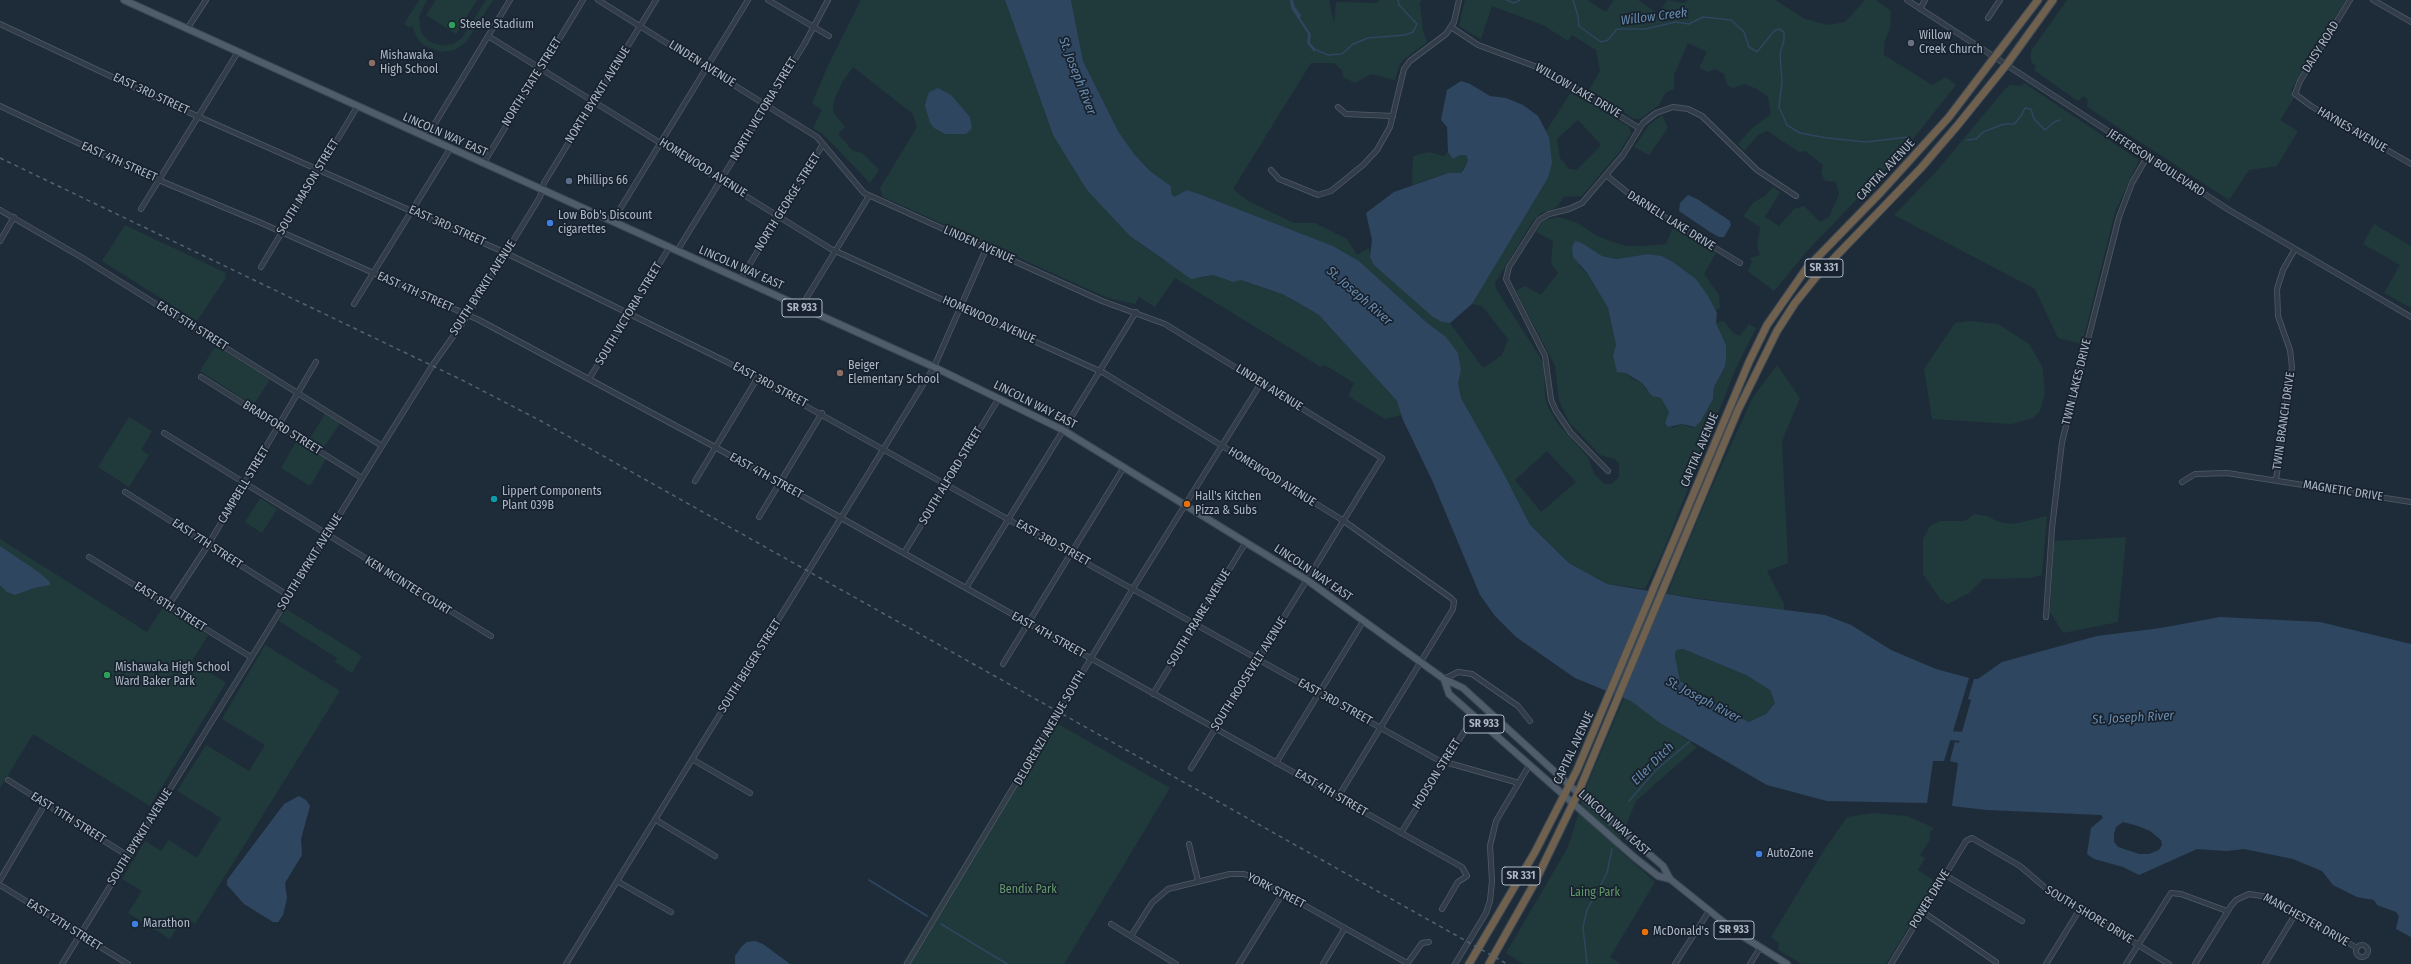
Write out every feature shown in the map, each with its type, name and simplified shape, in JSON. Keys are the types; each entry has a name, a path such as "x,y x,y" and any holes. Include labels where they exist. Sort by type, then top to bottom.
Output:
{"highway":[{"name":"CAPITAL AVENUE","path":"1468,964 1521,877 1569,785 1607,703 1749,362 1776,311 1806,269 1925,144 1997,57 2038,0"},
{"name":"CAPITAL AVENUE","path":"1489,964 1534,884 1578,793 1747,390 1777,331 1795,303 1826,266 1921,168 2007,64 2053,0"}],"main road":[{"name":"LINCOLN WAY EAST","path":"126,0 357,108 934,367 1063,430 1307,580 1444,679 1463,688 1569,785 1658,862 1670,879 1709,911 1760,948 1787,964"},
{"name":"LINCOLN WAY EAST","path":"1444,679 1449,694 1658,876 1670,879"}],"street":[{"path":"187,29 206,0"},
{"path":"426,138 510,0"},
{"name":"NORTH STATE STREET","path":"482,164 583,0"},
{"name":"LINDEN AVENUE","path":"598,0 817,137 862,191 869,196 1102,301 1136,312 1165,324 1382,458"},
{"name":"NORTH BYRKIT AVENUE","path":"542,191 547,178 656,0"},
{"path":"612,222 748,0"},
{"path":"768,0 829,36"},
{"name":"NORTH VICTORIA STREET","path":"677,251 814,27 828,0"},
{"path":"1271,170 1279,179 1318,195 1329,192 1363,165 1377,150 1388,132 1402,75 1406,66 1442,38 1451,27 1459,0"},
{"name":"JEFFERSON BOULEVARD","path":"1907,0 1997,57 2147,157 2294,249 2411,317"},
{"path":"1920,9 1925,0"},
{"path":"1988,18 2000,0"},
{"name":"DAISY ROAD","path":"2295,94 2300,81 2350,0"},
{"path":"2373,0 2411,22"},
{"name":"EAST 3RD STREET","path":"0,24 198,116 506,253 630,313 758,377 946,484 1445,762 1519,783"},
{"name":"WILLOW LAKE DRIVE","path":"1451,27 1478,45 1545,70 1639,128"},
{"name":"HOMEWOOD AVENUE","path":"488,36 836,251 1100,371 1344,521 1452,598 1454,605 1338,797"},
{"path":"141,209 238,52"},
{"name":"HAYNES AVENUE","path":"2295,94 2311,106 2411,164"},
{"name":"EAST 4TH STREET","path":"0,106 159,180 468,315 715,447 1462,867 1467,876 1458,882 1442,909"},
{"path":"1338,107 1346,114 1393,116"},
{"path":"1608,471 1571,433 1556,411 1551,400 1545,356 1506,279 1509,266 1539,220 1549,214 1569,209 1582,203 1623,155 1639,128 1656,113 1673,107 1688,109 1702,116 1757,170 1796,196"},
{"name":"SOUTH MASON STREET","path":"261,267 357,108"},
{"name":"NORTH GEORGE STREET","path":"740,280 823,144"},
{"path":"354,304 450,149"},
{"name":"TWIN LAKES DRIVE","path":"2046,617 2052,528 2064,434 2119,217 2132,183 2147,157"},
{"name":"DARNELL LAKE DRIVE","path":"1606,175 1638,202 1740,263"},
{"name":"SOUTH BYRKIT AVENUE","path":"62,964 326,535 432,366 468,315 540,197 542,191"},
{"path":"801,307 869,196"},
{"name":"EAST 5TH STREET","path":"0,210 382,446"},
{"path":"0,241 14,218"},
{"name":"SOUTH VICTORIA STREET","path":"590,379 669,248"},
{"name":"SOUTH BEIGER STREET","path":"566,964 934,367 986,249"},
{"name":"TWIN BRANCH DRIVE","path":"2276,480 2292,367 2290,350 2278,316 2276,293 2278,280 2294,249"},
{"path":"966,588 1136,312"},
{"name":"CAMPBELL STREET","path":"168,606 208,545 316,362"},
{"name":"BRADFORD STREET","path":"201,377 362,478"},
{"path":"695,481 758,377"},
{"name":"DELORENZI AVENUE SOUTH","path":"907,964 1133,588 1261,383"},
{"name":"SOUTH ALFORD STREET","path":"904,553 999,398"},
{"path":"759,517 778,483 822,413"},
{"name":"KEN MCINTEE COURT","path":"164,433 326,535 491,636"},
{"name":"SOUTH ROOSEVELT AVENUE","path":"1191,768 1382,458"},
{"path":"1002,664 1124,467"},
{"name":"MAGNETIC DRIVE","path":"2182,482 2195,474 2211,472 2276,480 2411,502"},
{"name":"EAST 7TH STREET","path":"125,492 289,596"},
{"name":"SOUTH PRAIRE AVENUE","path":"1153,694 1246,542"},
{"name":"EAST 8TH STREET","path":"89,557 251,657"},
{"path":"1276,763 1364,620"},
{"path":"1444,679 1458,672 1472,674 1518,706 1530,721"},
{"name":"HODSON STREET","path":"1401,833 1474,716"},
{"path":"692,759 750,793"},
{"path":"1455,964 1488,907 1492,891 1490,846 1492,832 1496,821 1530,764"},
{"name":"EAST 11TH STREET","path":"8,780 128,856"},
{"path":"0,880 45,804"},
{"path":"656,820 715,856"},
{"name":"POWER DRIVE","path":"1891,964 1966,841 1972,838"},
{"name":"SOUTH SHORE DRIVE","path":"1972,838 2020,866 2056,897 2080,909 2169,964"},
{"path":"1190,844 1198,881"},
{"name":"YORK STREET","path":"1131,936 1157,897 1168,889 1230,874 1244,874 1283,893 1407,964"},
{"path":"1945,875 2022,921"},
{"path":"617,882 671,912"},
{"name":"EAST 12TH STREET","path":"0,886 128,964"},
{"path":"1239,964 1283,893"},
{"path":"2126,964 2171,893 2181,894 2227,911"},
{"name":"MANCHESTER DRIVE","path":"2195,964 2227,911 2242,897 2259,894 2268,897 2357,948"},
{"path":"2046,964 2080,909"},
{"path":"1675,964 1709,911"},
{"path":"1923,912 1996,962"},
{"path":"2265,964 2296,913"},
{"path":"1111,924 1176,964"},
{"path":"1322,964 1345,928"},
{"path":"1407,964 1422,943 1429,942"},
{"path":"1750,964 1760,948"}],"green space":[{"path":"419,0 427,0 419,16 421,32 428,41 442,46 453,44 462,38 486,0 493,0 466,42 455,50 441,52 424,45 417,38 412,25 410,28 404,24"},
{"name":"Steele Stadium","path":"436,0 477,0 456,34 426,15"},
{"path":"861,0 1005,0 1053,135 1130,236 1163,260 1200,278 1213,275 1233,282 1241,280 1282,294 1319,315 1397,401 1402,415 1385,419 1348,396 1354,383 1325,365 1321,367 1175,278 1155,307 1139,297 1135,304 1108,298 883,197 880,188 917,127 913,114 853,67 843,81 834,100 833,112 845,127 838,134 853,151 862,153 879,170 870,183 824,135 813,128 822,110 812,103 830,61"},
{"path":"1071,0 1329,0 1334,23 1336,2 1378,3 1379,0 1422,0 1420,3 1423,31 1427,42 1403,60 1399,66 1395,80 1371,74 1355,83 1343,77 1342,70 1334,63 1311,63 1233,189 1248,201 1294,223 1315,223 1347,239 1357,255 1369,248 1370,257 1423,307 1442,322 1450,323 1483,368 1502,355 1508,339 1482,306 1472,304 1548,178 1549,137 1546,131 1572,91 1629,127 1631,133 1620,151 1582,196 1564,197 1557,207 1541,213 1533,221 1495,283 1496,289 1540,357 1544,367 1545,397 1549,409 1558,424 1587,456 1595,475 1605,484 1611,484 1619,477 1619,464 1615,459 1600,455 1569,422 1559,401 1555,366 1516,291 1525,286 1541,295 1558,273 1551,264 1553,241 1536,232 1541,224 1545,220 1558,217 1577,223 1597,236 1626,246 1666,244 1673,228 1716,253 1704,274 1719,295 1720,308 1715,310 1696,279 1662,256 1648,254 1616,259 1602,256 1582,243 1579,266 1588,274 1608,308 1616,345 1613,355 1631,378 1642,383 1645,389 1661,398 1669,412 1665,423 1673,428 1682,424 1692,428 1701,421 1713,399 1714,387 1725,368 1726,359 1726,345 1716,323 1724,321 1733,333 1740,336 1749,324 1756,328 1736,368 1662,554 1645,589 1607,584 1569,563 1530,525 1504,474 1461,398 1458,383 1461,370 1446,337 1425,321 1359,261 1333,246 1187,190 1174,197 1171,193 1171,186 1150,171 1134,154 1118,131 1083,61","holes":["1578,120 1601,145 1577,170 1569,169 1560,158 1557,139","1547,451 1576,482 1541,512 1515,480"]},
{"path":"1465,0 1587,0 1606,12 1614,0 1638,0 1658,14 1667,0 1684,3 1688,0 1775,0 1805,19 1828,25 1845,22 1865,0 1876,0 1891,11 1890,28 1884,43 1884,55 1932,85 1946,77 1956,85 1905,149 1808,250 1774,291 1748,271 1752,262 1750,258 1760,255 1757,246 1760,227 1743,216 1754,202 1765,196 1773,187 1780,192 1765,217 1779,226 1794,209 1804,206 1820,222 1829,217 1839,194 1836,182 1825,181 1821,173 1823,165 1805,151 1799,152 1767,131 1758,135 1744,151 1738,144 1751,129 1771,114 1768,97 1757,89 1744,84 1733,88 1727,85 1724,74 1715,69 1708,72 1699,68 1707,52 1688,43 1674,75 1674,89 1666,92 1659,105 1640,119 1634,119 1589,90 1600,71 1596,50 1572,35 1568,41 1543,25 1492,6 1481,39 1459,26"},
{"path":"2067,0 2346,0 2291,90 2294,98 2280,120 2298,131 2277,166 2249,170 2229,200 2087,107 2088,100 2084,96 2078,101 2076,100 2034,70 2036,67 2031,61 2031,51"},
{"path":"2024,83 2139,160 2115,212 2082,344 2058,338 2035,289 1894,215 1935,173 2006,88 2011,85 2022,86"},
{"path":"1662,115 1668,128 1649,155 1634,147 1649,125"},
{"path":"1429,152 1444,156 1448,152 1453,159 1460,155 1466,155 1468,160 1461,173 1447,173 1412,185 1413,156"},
{"path":"2374,224 2411,246 2411,308 2384,293 2400,265 2363,244"},
{"path":"125,225 226,273 225,279 197,321 102,261"},
{"path":"1970,321 1998,324 2029,344 2042,366 2045,392 2040,411 2033,418 2012,424 1932,419 1924,369 1955,323"},
{"path":"214,348 221,349 270,380 253,405 200,371"},
{"path":"1777,365 1800,398 1782,441 1788,563 1767,571 1784,604 1784,610 1667,594 1709,493 1753,397"},
{"path":"325,414 340,423 323,449 309,440"},
{"path":"129,417 152,431 141,450 149,455 129,487 98,467"},
{"path":"297,440 326,459 310,486 281,468"},
{"path":"260,498 277,509 262,533 245,522"},
{"path":"1974,514 1987,516 1999,522 2014,524 2047,516 2042,575 2030,578 1983,579 1969,593 1948,604 1940,599 1923,574 1923,539 1930,526 1940,521 1965,521"},
{"path":"2126,537 2118,622 2063,633 2050,612 2054,541"},
{"name":"Mishawaka High School Ward Baker Park","path":"0,539 147,632 163,607 208,635 192,661 226,683 150,806 33,734 0,788"},
{"path":"286,609 362,656 352,673 335,662 337,658 279,621"},
{"path":"265,645 340,691 195,924 184,917 170,939 128,913 142,891 122,879 145,841 161,851 169,840 197,858 221,818 177,791 206,745 249,771 265,745 222,719"},
{"path":"1683,649 1746,675 1770,690 1775,703 1766,714 1749,722 1728,712 1680,681 1675,656 1676,650"},
{"name":"Laing Park","path":"1625,696 1697,747 1636,801 1617,848 1655,882 1610,957 1621,964 1524,964 1506,953 1568,847 1589,780"},
{"name":"Bendix Park","path":"1051,720 1170,788 1064,964 902,964"},
{"path":"1874,813 1907,816 1934,828 1929,834 1930,840 1920,855 1925,858 1918,870 1932,879 1934,886 1886,964 1802,964 1778,950 1779,943 1771,937 1822,853 1847,817"}],"water":[{"path":"1005,0 1071,0 1083,61 1118,131 1134,154 1150,171 1171,186 1171,193 1174,197 1187,190 1333,246 1359,261 1425,321 1446,337 1458,353 1461,370 1458,383 1461,398 1504,474 1530,525 1569,563 1607,584 1697,599 1825,615 1851,625 1891,650 1936,669 1969,678 1944,761 1933,761 1927,803 1827,801 1767,785 1660,723 1631,701 1575,678 1516,637 1495,616 1480,595 1432,480 1403,420 1397,401 1319,315 1282,294 1241,280 1233,282 1213,275 1191,279 1130,236 1087,190 1053,135","holes":["1683,649 1746,675 1770,690 1775,703 1766,714 1749,722 1728,712 1680,681 1675,656 1676,650"]},
{"path":"1290,0 1293,0 1295,7 1301,15 1300,18 1311,34 1310,43 1316,49 1314,52 1307,43 1308,34 1291,8"},
{"path":"1461,81 1470,84 1490,96 1506,98 1523,105 1538,116 1549,137 1552,163 1548,178 1472,304 1450,323 1442,322 1433,317 1374,265 1370,257 1372,240 1366,213 1394,192 1448,173 1461,173 1464,169 1468,160 1466,155 1460,155 1453,159 1448,152 1447,127 1441,120 1447,90"},
{"path":"938,88 951,95 970,117 972,128 966,134 945,134 934,128 930,123 925,106 926,101 929,92"},
{"path":"1688,195 1697,199 1730,221 1731,225 1724,237 1719,237 1710,232 1679,211 1680,203"},
{"path":"1575,241 1582,243 1602,256 1616,259 1648,254 1662,256 1696,279 1708,296 1717,313 1716,323 1726,345 1726,359 1725,367 1714,387 1713,399 1701,421 1695,427 1682,424 1668,427 1665,423 1669,412 1661,398 1652,396 1642,383 1626,373 1617,372 1613,355 1616,345 1608,308 1588,274 1573,257 1572,247"},
{"path":"0,546 37,571 50,582 50,585 34,588 15,595 7,592 0,585"},
{"path":"2220,617 2320,622 2411,644 2411,937 2396,929 2399,916 2396,912 2377,905 2374,900 2357,897 2333,885 2322,871 2293,859 2244,849 2227,851 2197,849 2139,875 2123,867 2094,859 2087,854 2091,828 2103,818 2101,815 1987,810 1952,806 1958,763 1950,761 1955,742 1959,743 1971,700 1968,699 1974,679 1978,679 2002,662 2097,636 2161,628","holes":["2123,822 2150,831 2161,840 2162,845 2159,850 2149,854 2139,854 2118,847 2114,842 2116,827"]},
{"path":"299,796 306,800 310,806 301,839 302,855 285,883 287,898 283,915 278,922 273,922 244,904 227,885 227,880 284,804"},
{"path":"755,941 763,944 790,964 735,964 735,956 742,946 747,942"}],"waterway":[{"name":"Willow Creek","path":"1316,50 1328,55 1342,54 1353,44 1368,38 1405,35 1413,32 1417,24 1399,5 1398,0"},
{"name":"Willow Creek","path":"1506,0 1514,3 1520,0"},
{"name":"Willow Creek","path":"1573,0 1578,16 1579,26 1601,42 1608,40 1617,29 1645,29 1676,22 1689,24 1703,17 1731,20 1744,32 1749,47 1757,52 1774,31 1779,29 1784,32 1784,40 1780,54 1782,82 1779,107 1787,125 1800,133 1827,138 1866,142 1908,137"},
{"name":"Willow Creek","path":"1967,140 1976,139 1983,132 2004,124 2014,124 2021,116 2025,108 2031,109 2034,119 2045,130 2054,122 2060,120"},
{"name":"St. Joseph River","path":"1940,735 1973,737"},
{"name":"Eller Ditch","path":"1629,801 1655,771 1690,741"},
{"name":"Eller Ditch","path":"1587,964 1583,927 1587,910 1607,873 1612,849"},
{"path":"869,880 927,916"},
{"path":"941,924 1007,964"}],"railway":[{"path":"0,158 462,380 541,421 1507,964"}],"place":[{"name":"Steele Stadium","path":"452,25"},
{"name":"Willow Creek Church","path":"1911,43"},
{"name":"Mishawaka High School","path":"372,63"},
{"name":"Phillips 66","path":"569,181"},
{"name":"Low Bob's Discount cigarettes","path":"550,223"},
{"name":"Beiger Elementary School","path":"840,373"},
{"name":"Lippert Components Plant 039B","path":"494,499"},
{"name":"Hall's Kitchen Pizza & Subs","path":"1187,504"},
{"name":"Mishawaka High School Ward Baker Park","path":"107,675"},
{"name":"AutoZone","path":"1759,854"},
{"name":"Marathon","path":"135,924"},
{"name":"McDonald's","path":"1645,932"}]}
